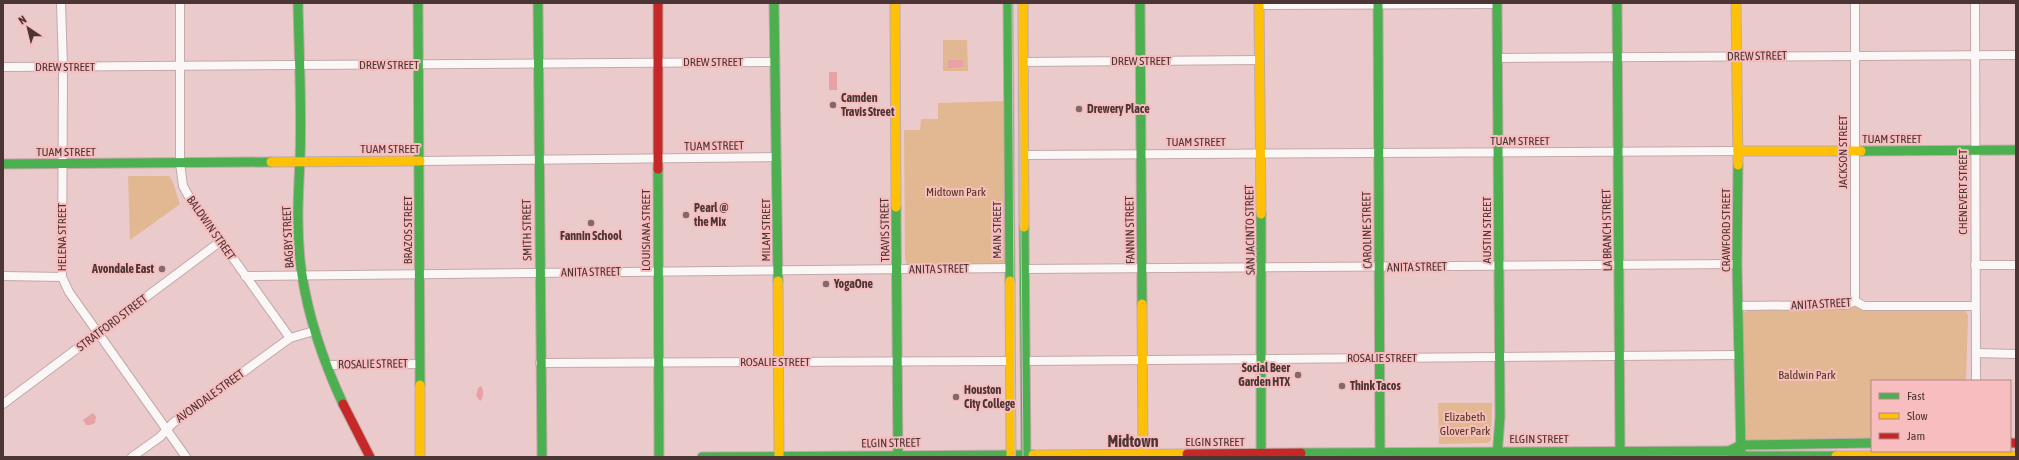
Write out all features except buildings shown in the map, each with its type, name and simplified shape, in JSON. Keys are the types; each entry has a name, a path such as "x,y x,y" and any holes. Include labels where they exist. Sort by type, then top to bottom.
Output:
{"main road":[{"name":"BAGBY STREET","path":"298,3 300,161 297,180 302,276 314,331 326,365 340,399 370,457"},
{"name":"BRAZOS STREET","path":"418,3 420,161 420,457"},
{"name":"SMITH STREET","path":"538,3 538,159 542,457"},
{"name":"LOUISIANA STREET","path":"658,3 658,271 660,362 659,457"},
{"name":"MILAM STREET","path":"774,3 777,158 779,457"},
{"name":"TRAVIS STREET","path":"895,3 898,269 898,456"},
{"name":"MAIN STREET","path":"1008,3 1011,455"},
{"path":"1023,3 1026,455"},
{"name":"FANNIN STREET","path":"1140,3 1143,456"},
{"name":"AUSTIN STREET","path":"1497,3 1500,357 1500,417 1497,454"},
{"name":"LA BRANCH STREET","path":"1617,3 1620,265 1620,454"},
{"name":"CRAWFORD STREET","path":"1736,3 1738,355 1741,457"},
{"name":"SAN JACINTO STREET","path":"1259,4 1262,268 1261,456"},
{"name":"CAROLINE STREET","path":"1378,4 1380,455"},
{"name":"TUAM STREET","path":"1738,152 2016,150"},
{"name":"TUAM STREET","path":"3,164 63,165 300,161 420,161"},
{"path":"1857,443 1858,457"},
{"name":"ELGIN STREET","path":"702,457 1620,454 1728,450 1741,444 1871,443"},
{"name":"ELGIN STREET","path":"1728,450 1741,457 2016,456"}],"street":[{"name":"HELENA STREET","path":"62,3 62,277 69,292 186,457"},
{"name":"BALDWIN STREET","path":"180,3 180,163 183,186 188,196 290,338"},
{"path":"1259,4 1497,3"},
{"name":"JACKSON STREET","path":"1855,3 1855,301"},
{"name":"CHENEVERT STREET","path":"1975,3 1976,380"},
{"name":"DREW STREET","path":"1498,58 2016,55"},
{"name":"DREW STREET","path":"1024,62 1259,60"},
{"name":"DREW STREET","path":"3,67 775,62"},
{"name":"TUAM STREET","path":"1024,155 1738,152"},
{"name":"TUAM STREET","path":"420,161 777,158"},
{"name":"STRATFORD STREET","path":"3,404 221,241"},
{"name":"ANITA STREET","path":"1025,269 1737,264"},
{"path":"1975,265 2016,265"},
{"name":"ANITA STREET","path":"245,276 1010,268"},
{"path":"3,276 62,277"},
{"name":"ANITA STREET","path":"1738,306 1846,305 1855,301 1864,306 1976,306"},
{"path":"290,338 314,331"},
{"name":"AVONDALE STREET","path":"132,457 167,430 173,423 290,338"},
{"path":"1976,353 2016,354"},
{"name":"ROSALIE STREET","path":"1026,361 1738,355"},
{"name":"ROSALIE STREET","path":"540,363 1010,361"},
{"name":"ROSALIE STREET","path":"326,365 420,364"}],"green space":[{"path":"943,40 967,40 968,71 943,71"},
{"name":"Midtown Park","path":"1007,101 1006,262 1000,265 907,265 905,259 904,130 920,130 921,119 938,119 938,103"},
{"path":"128,176 169,176 173,182 180,204 130,240"},
{"name":"Baldwin Park","path":"1853,305 1966,311 1968,316 1966,380 1871,380 1871,439 1744,442 1742,314 1750,309"},
{"name":"Elizabeth Glover Park","path":"1438,403 1492,403 1491,441 1487,443 1439,444"}],"shaded area":[{"path":"948,60 963,60 963,67 948,68"},
{"path":"829,72 837,72 837,90 829,90"},
{"path":"481,386 483,394 480,401 476,396 478,388"},
{"path":"93,413 96,417 95,423 86,425 83,420"}],"tram line":[{"path":"1012,3 1015,457"},
{"path":"1019,3 1023,457"}],"traffic: fast":[{"path":"298,3 301,121 298,218 300,261 305,292 313,325 343,404"},
{"path":"418,3 420,385"},
{"path":"538,3 542,457"},
{"path":"774,3 778,281"},
{"path":"1008,3 1010,281"},
{"path":"1140,3 1142,304"},
{"path":"1378,3 1380,457"},
{"path":"1497,3 1500,417 1497,457"},
{"path":"1617,3 1620,451"},
{"path":"1861,151 2016,150"},
{"path":"3,164 271,162"},
{"path":"1738,165 1737,264 1741,455"},
{"path":"658,169 659,457"},
{"path":"896,207 898,457"},
{"path":"1261,214 1261,457"},
{"path":"1024,227 1026,457"},
{"path":"1729,451 1741,445 1871,443"},
{"path":"1301,453 1729,451 1741,456 1836,456"},
{"path":"702,457 1033,455"}],"traffic: slow":[{"path":"895,3 896,207"},
{"path":"1023,3 1024,227"},
{"path":"1259,3 1261,214"},
{"path":"1736,3 1738,165"},
{"path":"1738,151 1861,151"},
{"path":"271,162 420,161"},
{"path":"778,281 779,457"},
{"path":"1010,281 1011,457"},
{"path":"1142,304 1143,457"},
{"path":"420,385 420,457"},
{"path":"1033,455 1187,454"},
{"path":"1836,456 2016,456"}],"traffic: jam":[{"path":"658,3 658,169"},
{"path":"343,404 370,457"},
{"path":"2011,443 2016,443"},
{"path":"1187,454 1301,453"}],"place":[{"name":"Camden Travis Street","path":"833,105"},
{"name":"Drewery Place","path":"1079,109"},
{"name":"Pearl @ the Mix","path":"686,215"},
{"name":"Fannin School","path":"591,223"},
{"name":"Avondale East","path":"162,269"},
{"name":"YogaOne","path":"826,284"},
{"name":"Social Beer Garden HTX","path":"1298,375"},
{"name":"Think Tacos","path":"1342,386"},
{"name":"Houston City College","path":"956,397"}],"district":[{"name":"Midtown","path":"1133,441"}]}
